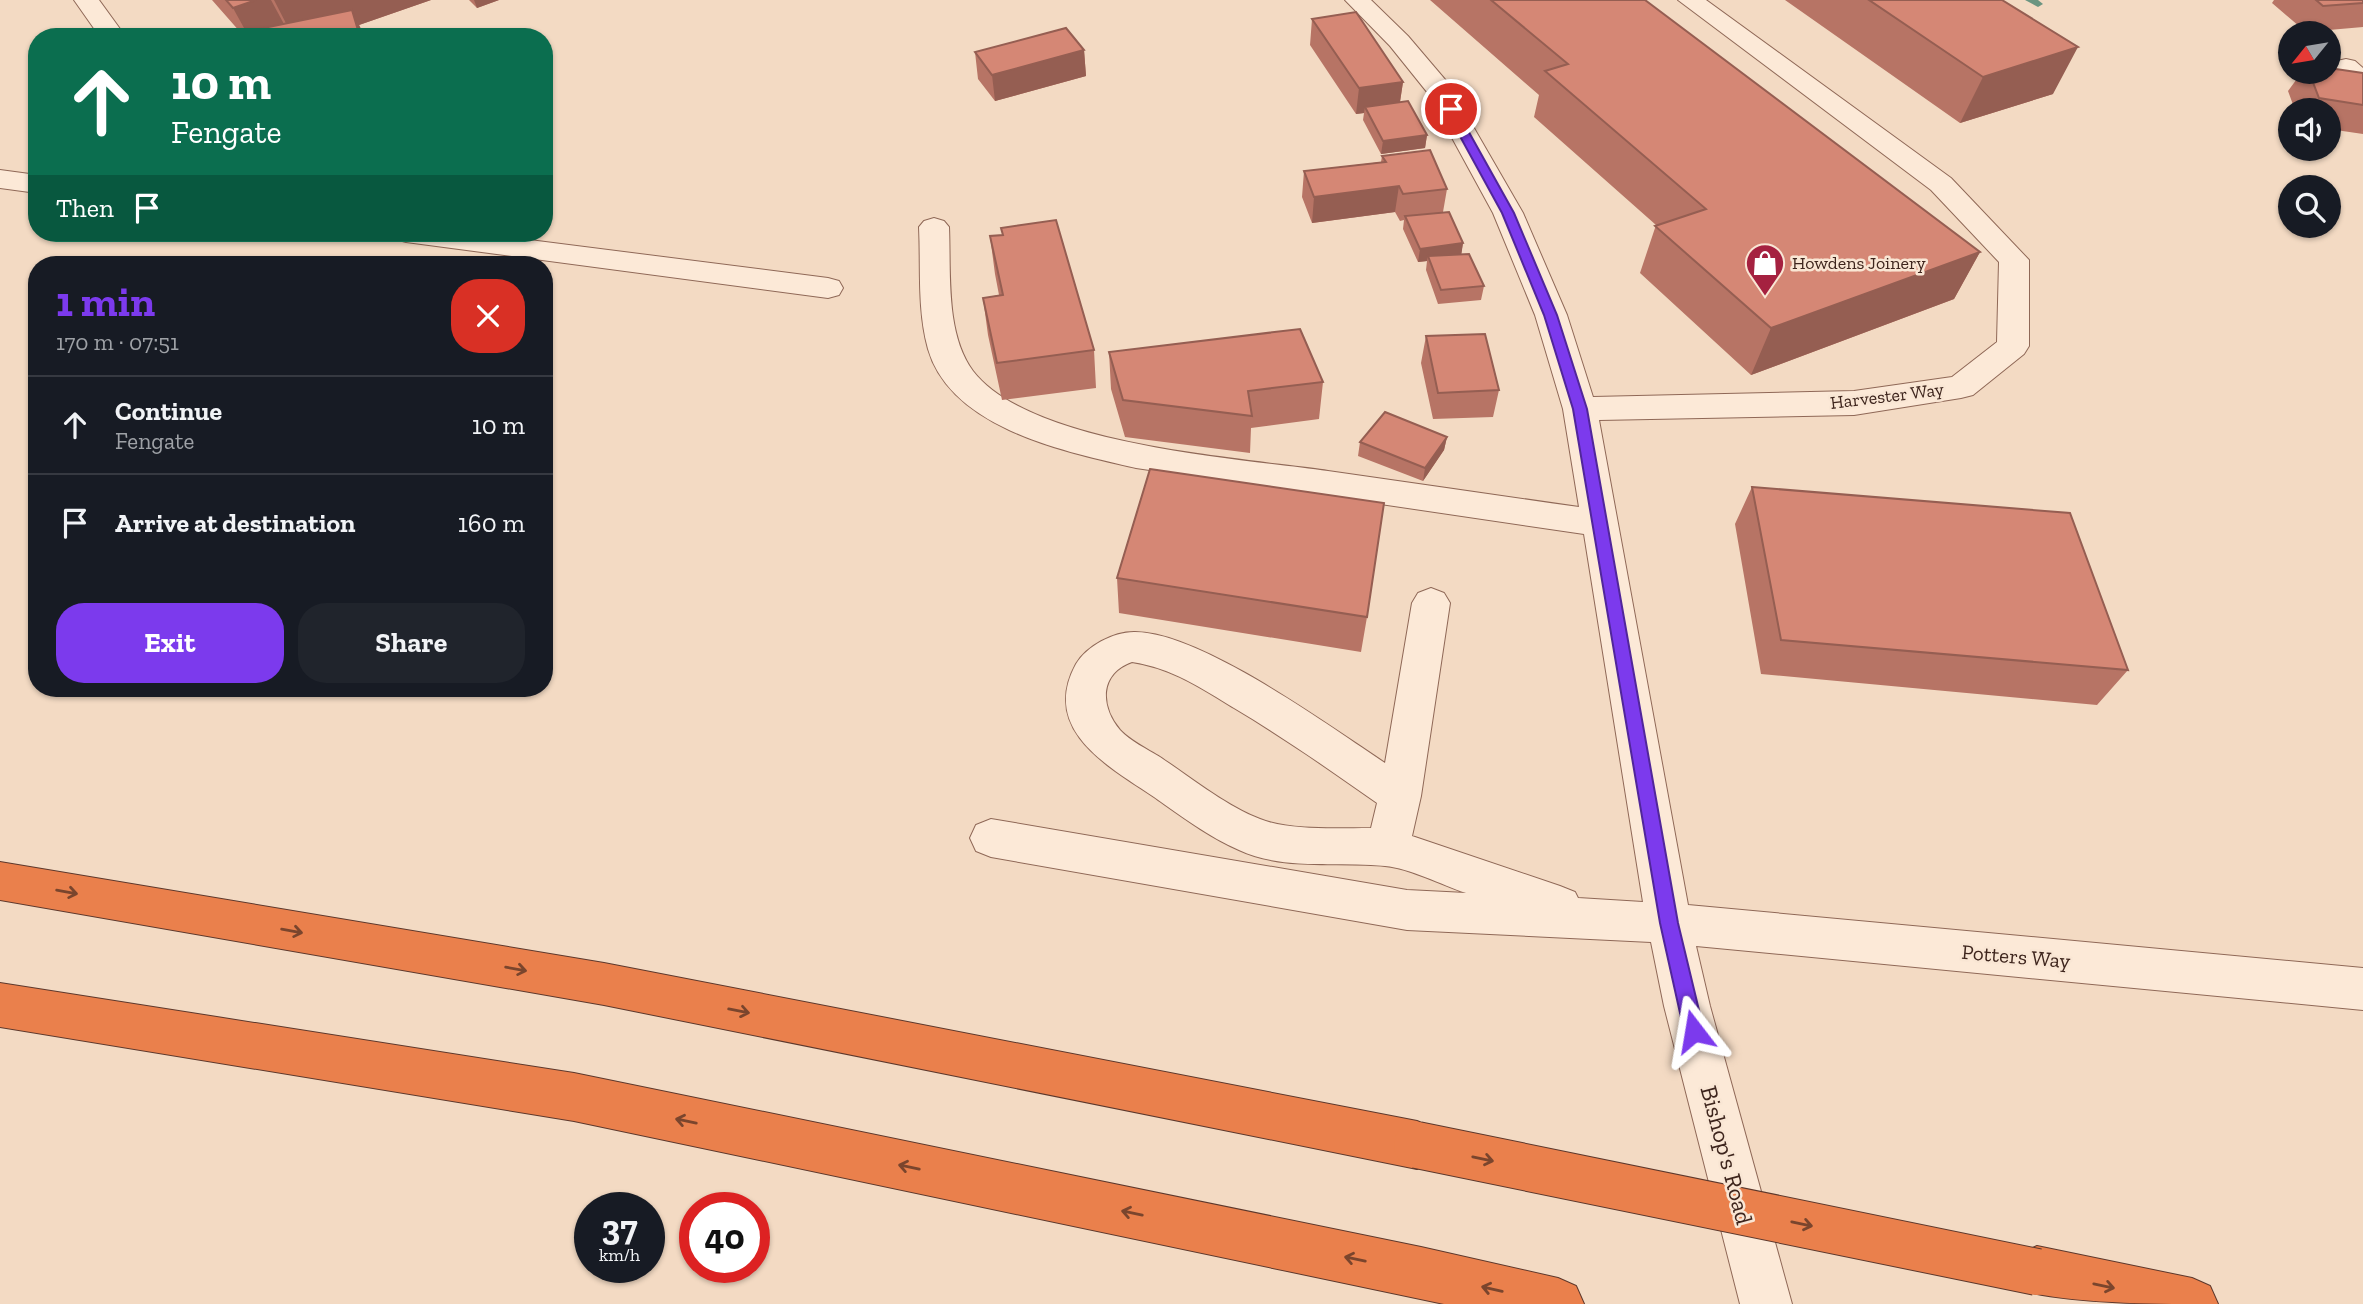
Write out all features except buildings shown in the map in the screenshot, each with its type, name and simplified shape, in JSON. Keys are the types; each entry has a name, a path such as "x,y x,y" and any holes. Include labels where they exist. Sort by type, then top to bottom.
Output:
{"highway":[{"path":"0,881 604,984 1417,1145 2192,1304"},
{"path":"0,1005 574,1097 1421,1273 1558,1304"}],"street":[{"path":"86,0 106,28"},
{"name":"Bishop's Road","path":"1357,0 1399,41 1439,89 1508,213 1551,315 1580,409 1669,923 1766,1304"},
{"name":"Harvester Way","path":"1580,409 1854,404 1961,387 2013,346 2014,260 1941,184 1690,0"},
{"path":"0,179 28,183"},
{"path":"934,227 939,317 948,359 972,390 999,412 1079,442 1136,456 1599,523"},
{"path":"474,242 828,289"},
{"path":"1388,847 1400,796 1431,603"},
{"path":"1400,796 1293,723 1190,662 1154,650 1132,647 1108,655 1092,672 1084,694 1088,719 1108,744 1200,806 1253,837 1309,846 1388,847 1601,920"},
{"name":"Potters Way","path":"991,838 1408,910 1669,923 2363,989"}],"waterway":[{"path":"2030,0 2038,4"}],"place":[{"name":"Howdens Joinery","path":"1765,297"}],"route":[{"path":"1451,109 1508,213 1551,315 1580,409 1669,923 1694,1031"}]}
